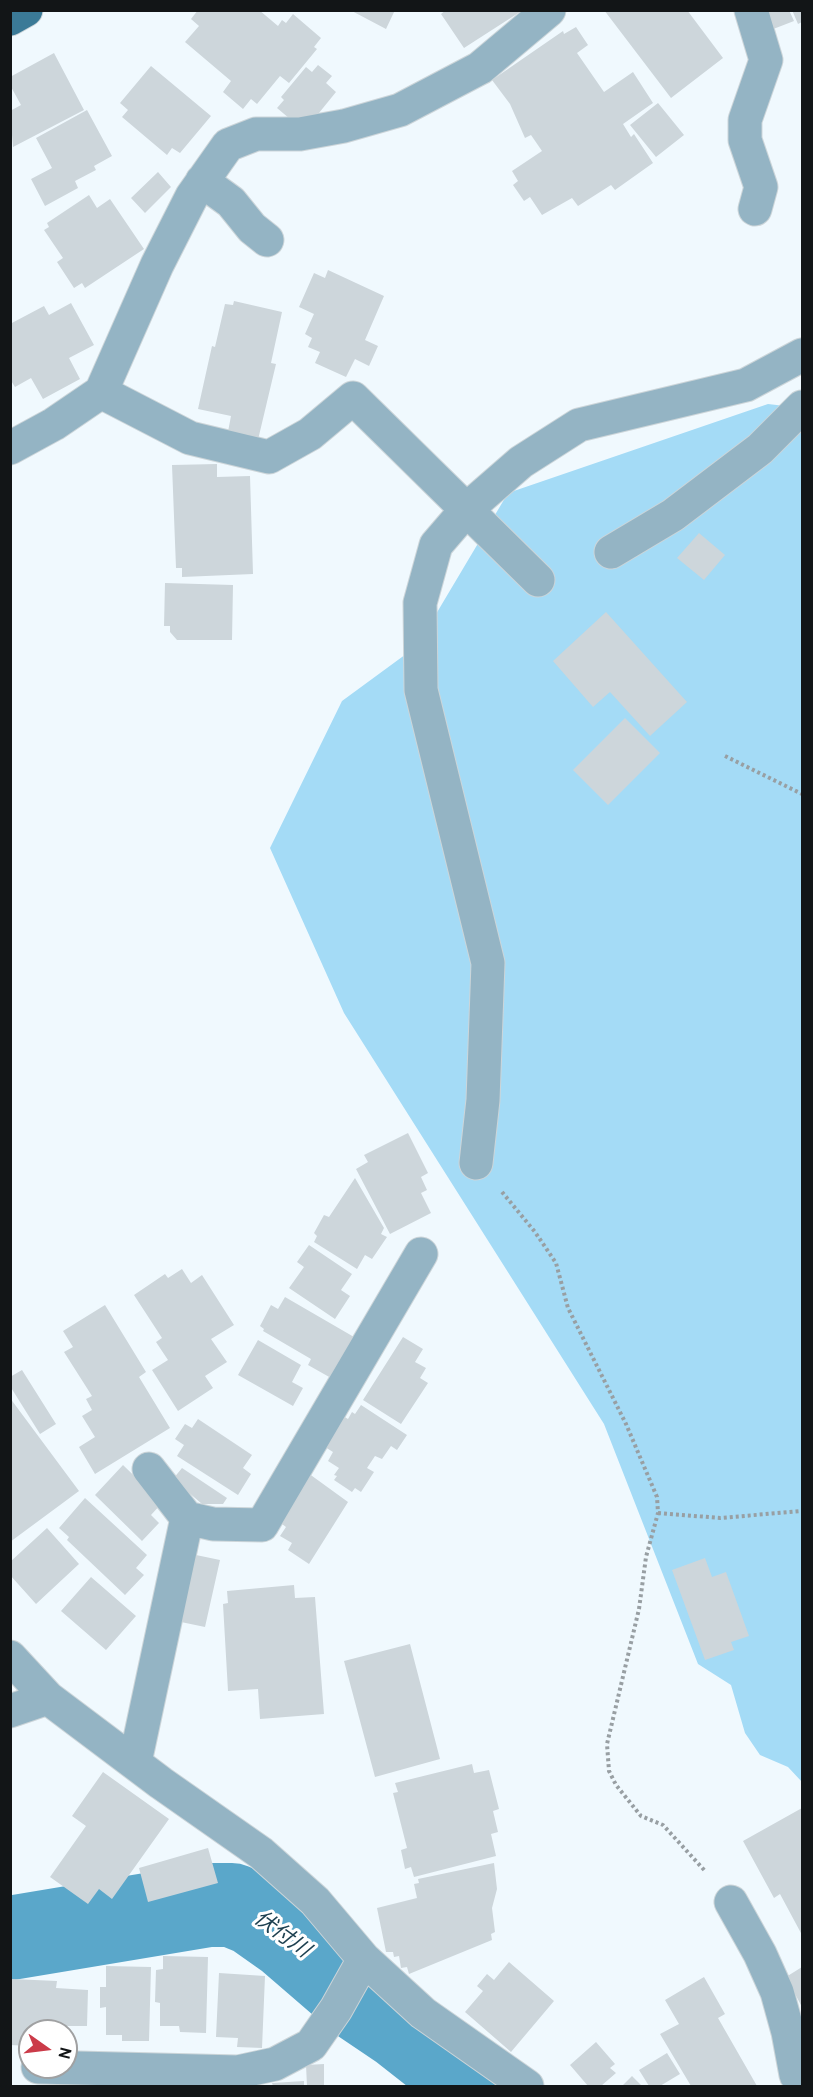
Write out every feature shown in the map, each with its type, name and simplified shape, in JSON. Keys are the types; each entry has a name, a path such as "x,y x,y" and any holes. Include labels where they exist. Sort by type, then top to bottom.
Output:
{"main road":[{"path":"10,20 26,10"}],"street":[{"path":"10,448 54,424 101,392 157,265 202,181 228,145 256,134 300,134 344,126 400,110 480,68 549,10"},
{"path":"751,10 765,60 745,120 746,140 761,187 755,209"},
{"path":"202,181 231,202 252,228 267,240"},
{"path":"476,1163 483,1100 488,963 421,690 420,603 436,545 467,509 521,462 579,425 746,385 802,355"},
{"path":"101,392 190,438 269,457 310,434 353,398 538,580"},
{"path":"611,552 673,515 760,449 802,407"},
{"path":"149,1469 187,1518 213,1524 262,1525 421,1254"},
{"path":"135,1762 187,1518"},
{"path":"10,1657 48,1698 261,1853 315,1901 364,1959 423,2013 527,2086"},
{"path":"10,1711 48,1698"},
{"path":"732,1902 777,1992 795,2081"},
{"path":"78,2068 238,2072 275,2064 311,2044 336,2009 364,1959"}],"path":[{"path":"725,756 802,794"},
{"path":"476,1163 489,1174 535,1232 556,1263 568,1308 626,1424 657,1497 658,1513 608,1744 609,1771 616,1785 641,1816 663,1825 732,1902"},
{"path":"658,1513 720,1518 802,1511"}],"shaded area":[{"path":"768,404 802,408 802,1782 788,1767 760,1755 745,1733 731,1685 698,1664 604,1424 344,1013 270,848 342,701 417,646 508,493"}],"building":[{"path":"198,10 259,10 278,26 282,20 286,23 293,14 321,38 314,47 317,49 289,83 280,76 257,104 251,99 243,109 223,92 231,81 185,42 199,26 191,19"},
{"path":"350,10 395,10 386,29"},
{"path":"446,10 523,10 464,48 441,14"},
{"path":"604,10 687,10 723,58 671,98"},
{"path":"754,10 789,10 794,21 763,33"},
{"path":"792,10 802,10 802,22 798,24"},
{"path":"576,27 588,45 577,53 604,92 633,72 653,103 623,124 631,137 634,134 653,163 615,190 611,185 578,206 572,198 542,215 530,197 524,201 513,185 518,181 512,171 542,151 531,135 525,138 510,104 492,80 563,31 564,34"},
{"path":"54,53 84,110 13,147 10,111 21,105 10,85 10,77"},
{"path":"318,65 332,76 326,83 336,92 310,124 296,124 277,108 284,100 281,97 306,67 312,72"},
{"path":"151,66 211,116 180,153 172,148 167,155 122,117 128,110 120,103"},
{"path":"658,103 684,135 656,157 630,125"},
{"path":"87,110 112,156 94,166 96,170 75,181 78,188 45,206 31,179 52,168 36,138"},
{"path":"158,172 171,187 145,213 131,198"},
{"path":"89,195 97,208 110,199 144,249 85,288 82,283 74,288 57,262 63,258 44,230 49,227 47,223"},
{"path":"328,270 384,296 365,340 378,346 369,366 355,359 346,377 315,363 320,352 308,347 312,338 305,334 314,314 299,307 314,273 325,278"},
{"path":"234,301 282,312 271,363 276,364 257,444 227,437 231,416 198,409 212,346 215,347 225,304 233,305"},
{"path":"71,303 94,345 69,358 80,379 43,399 31,378 15,387 10,379 10,324 44,306 49,315"},
{"path":"217,464 217,477 250,476 253,574 182,577 182,568 176,568 172,465"},
{"path":"699,533 725,555 704,580 677,558"},
{"path":"165,583 233,585 232,640 177,640 170,632 170,626 164,626"},
{"path":"606,612 687,702 650,736 610,692 593,707 553,661"},
{"path":"625,718 660,753 608,805 573,770"},
{"path":"408,1133 428,1173 421,1177 427,1190 421,1193 431,1213 390,1234 356,1169 368,1162 364,1155"},
{"path":"355,1178 384,1228 381,1234 387,1237 372,1259 365,1255 357,1269 314,1242 317,1236 314,1233 324,1215 329,1217"},
{"path":"309,1245 352,1274 341,1290 350,1296 335,1319 289,1288 304,1267 297,1262"},
{"path":"182,1269 191,1283 202,1275 234,1325 211,1339 227,1362 205,1376 213,1388 178,1411 152,1370 168,1360 156,1342 162,1338 134,1295 165,1274 168,1278"},
{"path":"285,1297 354,1337 331,1378 308,1365 311,1359 263,1331 264,1329 260,1326 271,1305 278,1309"},
{"path":"105,1305 146,1372 139,1377 170,1428 95,1474 79,1447 95,1437 82,1416 92,1410 86,1399 92,1396 64,1352 73,1347 63,1331"},
{"path":"403,1337 423,1349 415,1362 426,1368 420,1378 428,1383 401,1424 363,1400"},
{"path":"258,1340 301,1365 292,1382 303,1388 293,1406 238,1375"},
{"path":"22,1370 56,1424 40,1434 10,1386 10,1377"},
{"path":"10,1398 79,1491 10,1542"},
{"path":"361,1405 407,1435 397,1450 391,1446 382,1459 375,1456 367,1468 374,1472 361,1492 355,1488 352,1492 334,1480 337,1476 334,1475 339,1468 328,1461 333,1452 325,1447 343,1416 348,1419 352,1412 355,1414"},
{"path":"198,1419 252,1455 243,1468 251,1474 238,1495 177,1456 184,1445 175,1439 185,1424 192,1428"},
{"path":"123,1465 162,1503 151,1515 159,1523 142,1541 95,1495"},
{"path":"182,1468 227,1498 223,1504 202,1504 173,1479"},
{"path":"308,1473 348,1502 309,1564 288,1550 292,1543 280,1536 286,1527 278,1521"},
{"path":"85,1498 147,1555 136,1568 144,1575 125,1595 67,1540 69,1537 59,1528"},
{"path":"47,1528 79,1564 36,1604 10,1575 10,1562"},
{"path":"196,1555 220,1560 205,1627 181,1622"},
{"path":"705,1558 712,1577 726,1572 749,1636 731,1642 734,1650 705,1660 672,1570"},
{"path":"91,1577 136,1616 106,1650 61,1611"},
{"path":"294,1585 295,1598 315,1597 324,1714 260,1719 258,1689 228,1691 223,1604 228,1603 227,1591"},
{"path":"410,1644 440,1759 375,1777 344,1661"},
{"path":"472,1764 474,1773 489,1770 499,1809 493,1811 498,1832 491,1834 496,1856 414,1877 411,1867 405,1869 401,1850 407,1848 393,1793 398,1792 395,1783"},
{"path":"103,1772 169,1819 112,1899 99,1889 88,1904 50,1877 86,1826 72,1816"},
{"path":"802,1808 802,1935 780,1894 774,1898 743,1841"},
{"path":"208,1848 218,1883 148,1902 139,1868"},
{"path":"494,1863 497,1889 492,1908 495,1932 491,1934 492,1940 409,1974 407,1967 401,1968 399,1956 394,1957 393,1952 386,1952 377,1908 417,1898 414,1884 419,1883 418,1879"},
{"path":"163,1956 208,1957 206,2033 180,2032 179,2026 160,2026 160,2003 155,2002 156,1970 163,1969"},
{"path":"509,1962 554,2001 511,2052 465,2012 483,1991 477,1986 487,1974 494,1980"},
{"path":"106,1966 151,1967 149,2041 122,2041 122,2035 106,2035 106,2007 100,2008 100,1987 106,1987"},
{"path":"802,1967 802,2007 786,1977"},
{"path":"219,1973 265,1976 262,2048 237,2047 238,2038 216,2037"},
{"path":"704,1977 725,2014 718,2018 757,2086 691,2086 660,2034 679,2024 665,2000"},
{"path":"12,1979 57,1981 56,1988 88,1990 87,2026 78,2026 78,2019 18,2019 18,2045 10,2045"},
{"path":"596,2042 615,2064 610,2068 616,2073 601,2086 588,2086 570,2065"},
{"path":"667,2053 680,2074 660,2086 649,2086 639,2070"},
{"path":"324,2064 324,2086 307,2086 306,2065"},
{"path":"632,2076 642,2086 622,2086"},
{"path":"304,2081 304,2086 273,2086 272,2083"}],"waterway":[{"name":"伏付川","path":"10,1938 208,1905 232,1905 254,1914 288,1938 361,2001 401,2028 475,2086"}]}
